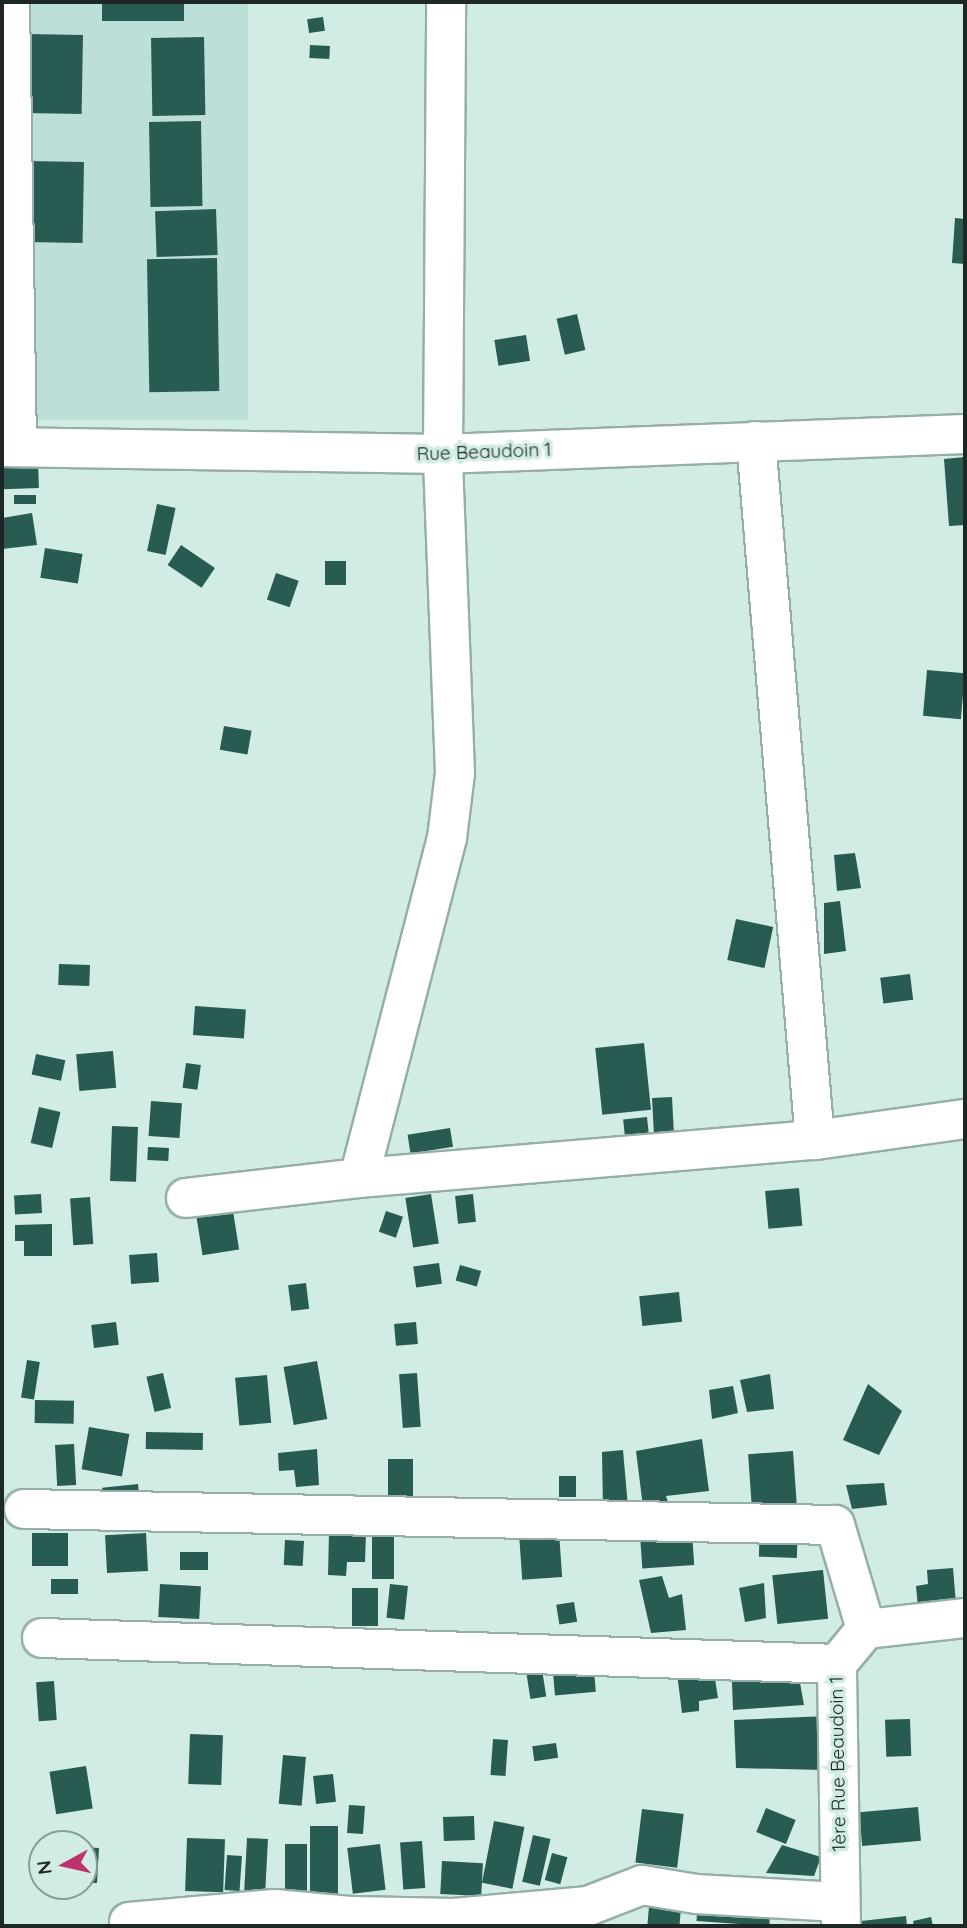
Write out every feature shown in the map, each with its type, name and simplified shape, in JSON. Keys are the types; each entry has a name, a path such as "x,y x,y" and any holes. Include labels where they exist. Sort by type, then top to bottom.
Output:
{"street":[{"path":"9,447 10,2"},
{"path":"359,1178 447,838 455,773 443,454 446,2"},
{"name":"Rue Beaudoin 1","path":"9,447 443,454 965,434"},
{"path":"756,441 814,1140"},
{"path":"186,1198 359,1178 814,1140 965,1119"},
{"path":"24,1509 835,1525 866,1629 965,1618"},
{"name":"1ère Rue Beaudoin 1","path":"840,1914 837,1664 866,1629"},
{"path":"42,1638 837,1664"},
{"path":"129,1922 274,1909 350,1916 454,1917 589,1906 642,1885 840,1914"}],"shaded area":[{"path":"13,2 248,2 248,420 13,420"}],"building":[{"path":"102,2 184,2 184,21 102,21"},
{"path":"323,17 325,31 309,33 307,19"},
{"path":"27,34 83,35 82,114 26,113"},
{"path":"204,37 205,115 152,116 151,38"},
{"path":"310,45 330,46 329,59 309,58"},
{"path":"201,121 202,206 150,207 149,122"},
{"path":"27,161 84,162 83,243 26,242"},
{"path":"216,209 218,255 157,257 155,211"},
{"path":"955,218 965,219 965,264 952,263"},
{"path":"217,258 219,391 149,392 147,259"},
{"path":"577,314 585,350 565,355 557,319"},
{"path":"526,335 530,361 498,366 494,340"},
{"path":"965,457 965,525 949,526 944,459"},
{"path":"38,462 39,488 3,489 2,463"},
{"path":"14,495 36,495 36,504 14,504"},
{"path":"157,504 176,508 166,555 147,551"},
{"path":"32,513 37,545 2,549 2,518"},
{"path":"181,545 215,568 202,588 168,565"},
{"path":"45,548 83,554 78,584 40,578"},
{"path":"325,561 346,561 346,585 325,585"},
{"path":"276,573 299,581 290,607 267,599"},
{"path":"927,670 965,673 961,719 923,716"},
{"path":"224,726 252,731 247,754 220,750"},
{"path":"855,853 861,888 837,891 834,855"},
{"path":"840,901 846,951 824,954 824,903"},
{"path":"736,919 773,927 764,968 727,960"},
{"path":"59,964 90,965 89,986 58,985"},
{"path":"910,974 913,1000 883,1003 880,978"},
{"path":"195,1006 246,1010 244,1038 193,1035"},
{"path":"644,1043 651,1110 602,1115 595,1048"},
{"path":"113,1051 116,1088 79,1091 76,1054"},
{"path":"36,1054 65,1060 61,1081 32,1075"},
{"path":"186,1063 201,1065 197,1090 183,1088"},
{"path":"672,1097 675,1147 655,1148 652,1098"},
{"path":"151,1101 182,1103 179,1138 149,1136"},
{"path":"39,1107 60,1112 52,1148 31,1143"},
{"path":"647,1117 649,1137 625,1139 623,1120"},
{"path":"112,1126 138,1127 136,1182 110,1181"},
{"path":"450,1128 453,1147 411,1153 408,1135"},
{"path":"148,1147 169,1148 168,1161 147,1160"},
{"path":"799,1188 802,1226 768,1229 765,1191"},
{"path":"41,1194 42,1213 15,1214 14,1195"},
{"path":"431,1194 439,1243 413,1247 405,1198"},
{"path":"473,1194 476,1222 458,1224 455,1196"},
{"path":"90,1197 93,1244 73,1245 70,1198"},
{"path":"233,1211 239,1250 203,1255 196,1217"},
{"path":"386,1211 403,1217 396,1238 379,1232"},
{"path":"52,1224 52,1256 24,1256 24,1241 15,1241 15,1225"},
{"path":"157,1253 159,1282 131,1284 129,1255"},
{"path":"439,1263 442,1284 416,1287 413,1267"},
{"path":"460,1265 481,1271 477,1286 456,1280"},
{"path":"306,1283 309,1309 291,1311 288,1285"},
{"path":"679,1292 682,1322 642,1326 639,1296"},
{"path":"116,1322 119,1345 94,1348 91,1325"},
{"path":"416,1322 418,1344 396,1346 394,1324"},
{"path":"27,1360 40,1362 34,1400 21,1398"},
{"path":"317,1361 327,1419 294,1425 284,1367"},
{"path":"163,1373 171,1408 155,1412 146,1377"},
{"path":"417,1373 421,1427 403,1428 399,1374"},
{"path":"770,1374 774,1409 747,1412 740,1380"},
{"path":"267,1375 271,1423 239,1426 235,1378"},
{"path":"868,1384 902,1411 879,1455 843,1440"},
{"path":"733,1386 738,1413 712,1419 709,1390"},
{"path":"35,1400 74,1401 74,1424 35,1423"},
{"path":"89,1427 129,1434 122,1476 82,1469"},
{"path":"146,1432 203,1433 203,1450 146,1449"},
{"path":"702,1439 709,1491 666,1496 669,1505 643,1507 636,1451"},
{"path":"74,1444 76,1485 57,1486 55,1445"},
{"path":"317,1449 319,1485 296,1487 294,1470 279,1471 278,1453"},
{"path":"623,1450 628,1507 603,1509 602,1452"},
{"path":"793,1451 797,1514 753,1517 748,1454"},
{"path":"388,1459 413,1459 413,1507 388,1507"},
{"path":"559,1476 576,1476 576,1497 559,1497"},
{"path":"884,1483 887,1505 852,1509 846,1485"},
{"path":"138,1484 141,1514 105,1518 102,1488"},
{"path":"760,1523 798,1524 797,1558 759,1557"},
{"path":"372,1529 394,1529 394,1579 372,1579"},
{"path":"329,1532 366,1533 365,1562 347,1562 346,1576 328,1575"},
{"path":"559,1532 562,1577 522,1580 519,1535"},
{"path":"32,1533 68,1533 68,1566 32,1566"},
{"path":"146,1533 148,1571 107,1573 105,1535"},
{"path":"692,1533 694,1565 642,1569 640,1537"},
{"path":"285,1540 304,1541 303,1566 284,1565"},
{"path":"180,1552 208,1552 208,1570 180,1570"},
{"path":"953,1568 956,1604 918,1608 916,1586 928,1584 927,1570"},
{"path":"823,1570 828,1619 777,1624 772,1575"},
{"path":"662,1576 669,1598 682,1594 686,1630 651,1633 639,1580"},
{"path":"51,1579 78,1579 78,1594 51,1594"},
{"path":"764,1583 766,1618 745,1622 739,1588"},
{"path":"160,1584 201,1586 199,1619 158,1617"},
{"path":"390,1584 408,1586 404,1620 386,1618"},
{"path":"352,1588 378,1588 378,1626 352,1626"},
{"path":"574,1602 577,1622 559,1625 556,1605"},
{"path":"592,1648 596,1692 555,1695 551,1652"},
{"path":"674,1649 712,1660 718,1698 699,1701 699,1711 682,1713"},
{"path":"794,1649 804,1705 733,1710 731,1657"},
{"path":"540,1657 546,1697 530,1699 524,1660"},
{"path":"54,1681 57,1720 39,1721 36,1682"},
{"path":"827,1716 823,1770 736,1768 734,1720"},
{"path":"910,1719 911,1756 886,1757 885,1720"},
{"path":"190,1734 223,1735 221,1785 188,1784"},
{"path":"493,1739 508,1740 505,1776 490,1775"},
{"path":"556,1743 558,1758 534,1761 532,1746"},
{"path":"283,1755 306,1757 302,1806 279,1804"},
{"path":"86,1766 93,1808 56,1814 49,1772"},
{"path":"333,1774 336,1802 316,1804 313,1776"},
{"path":"349,1805 365,1806 363,1834 347,1833"},
{"path":"918,1807 921,1841 862,1846 859,1812"},
{"path":"766,1808 796,1820 786,1844 756,1832"},
{"path":"642,1809 684,1814 677,1868 635,1863"},
{"path":"474,1816 475,1840 444,1841 443,1817"},
{"path":"494,1821 524,1827 512,1889 482,1883"},
{"path":"310,1826 338,1826 338,1897 310,1897"},
{"path":"533,1835 551,1839 540,1886 522,1882"},
{"path":"187,1838 225,1839 223,1892 185,1891"},
{"path":"247,1838 268,1839 265,1894 244,1893"},
{"path":"422,1841 425,1888 403,1889 400,1843"},
{"path":"285,1844 307,1844 307,1891 285,1891"},
{"path":"380,1844 386,1890 353,1894 347,1848"},
{"path":"782,1845 821,1857 814,1876 766,1873"},
{"path":"552,1853 567,1857 560,1884 545,1880"},
{"path":"227,1855 242,1856 240,1891 225,1890"},
{"path":"442,1861 483,1863 481,1896 440,1894"},
{"path":"650,1895 682,1898 679,1926 647,1926"},
{"path":"698,1899 771,1904 769,1926 696,1921"},
{"path":"906,1916 907,1926 853,1926 852,1922"},
{"path":"931,1917 933,1926 914,1926 913,1921"}]}
